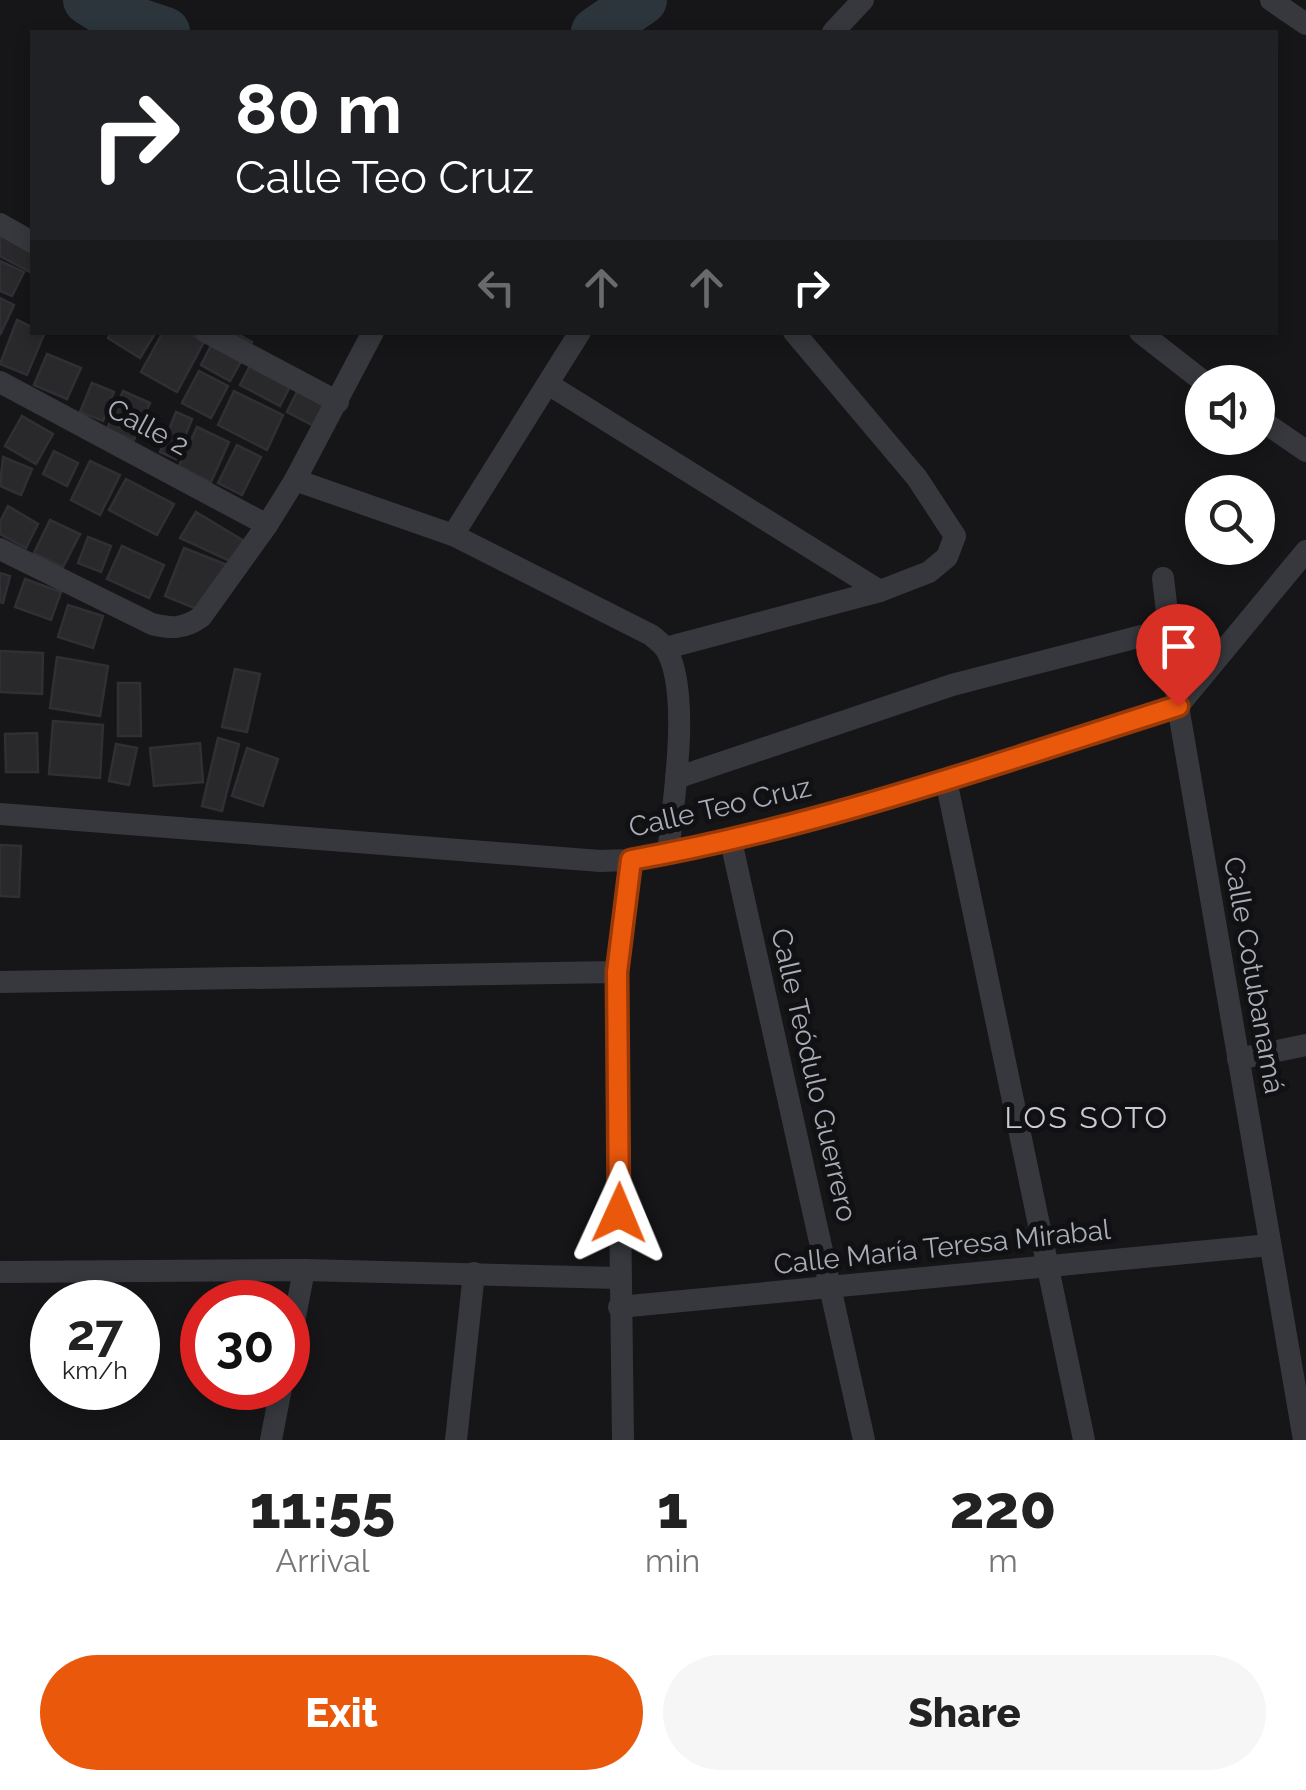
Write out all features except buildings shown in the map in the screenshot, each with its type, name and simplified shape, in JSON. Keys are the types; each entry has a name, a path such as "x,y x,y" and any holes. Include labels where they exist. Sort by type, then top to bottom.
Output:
{"street":[{"path":"835,30 863,0"},
{"path":"1271,0 1306,24"},
{"path":"0,224 30,241"},
{"path":"212,335 338,402"},
{"path":"0,549 152,624 178,628 201,618 295,480 372,335"},
{"path":"453,535 578,335"},
{"path":"666,648 880,591 928,572 947,557 955,536 916,478 797,335"},
{"path":"1144,335 1185,367"},
{"name":"Calle 2","path":"0,382 267,525"},
{"path":"548,384 880,591"},
{"path":"1275,429 1306,450"},
{"path":"295,480 453,535 651,635 666,648 676,674 679,703 668,854"},
{"path":"1178,706 1306,550"},
{"name":"Calle Cotubanamá","path":"1162,578 1178,706 1304,1434"},
{"path":"676,778 952,685 1169,629"},
{"name":"Calle Teo Cruz","path":"0,814 600,862 631,860 732,841 946,780 1178,706"},
{"path":"946,780 1084,1440"},
{"name":"Calle Teódulo Guerrero","path":"732,841 864,1440"},
{"path":"622,1440 617,972 631,860"},
{"path":"0,982 617,972"},
{"path":"1238,1059 1306,1046"},
{"name":"Calle María Teresa Mirabal","path":"619,1308 1270,1244"},
{"path":"0,1272 304,1270 618,1278"},
{"path":"302,1280 304,1270"},
{"path":"456,1440 474,1274"},
{"path":"271,1440 277,1410"}],"waterway":[{"path":"88,0 109,13 159,30"},
{"path":"599,30 642,0"}],"district":[{"name":"LOS SOTO","path":"1087,1117"}],"route":[{"path":"619,1213 617,972 631,860 732,841 946,780 1178,706"}]}
